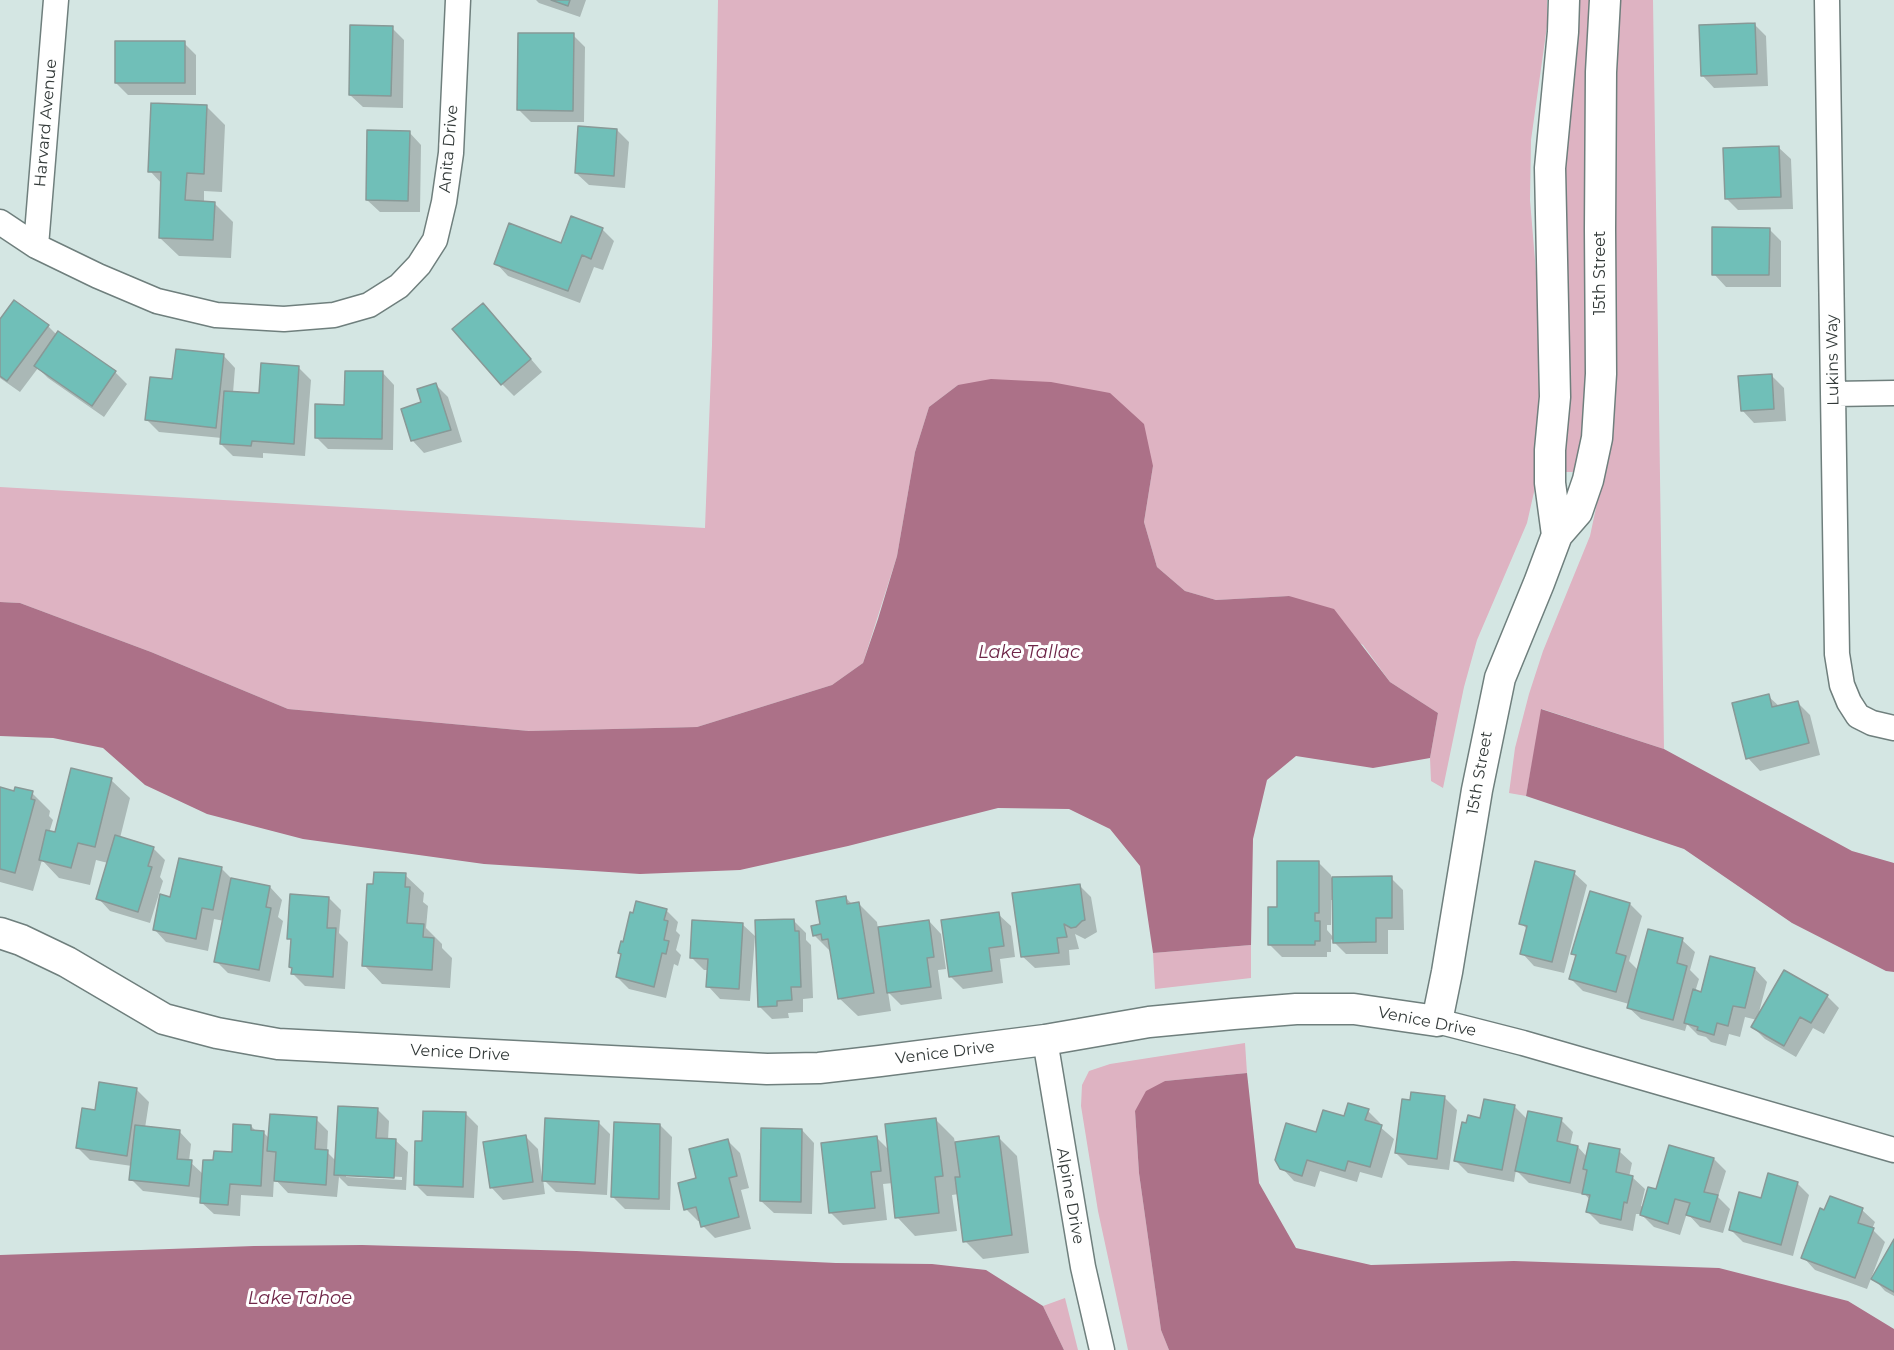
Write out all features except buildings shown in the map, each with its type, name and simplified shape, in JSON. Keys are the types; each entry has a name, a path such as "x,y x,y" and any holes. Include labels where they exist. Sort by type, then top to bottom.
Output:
{"street":[{"name":"Harvard Avenue","path":"36,246 56,0"},
{"name":"Anita Drive","path":"0,222 36,246 98,276 157,301 216,315 284,319 334,315 369,305 399,286 419,265 435,240 444,202 451,153 458,0"},
{"name":"15th Street","path":"1557,535 1550,483 1550,450 1555,397 1550,168 1564,0"},
{"name":"15th Street","path":"1437,1021 1477,790 1500,678 1557,535 1577,512 1588,480 1597,438 1601,374 1601,72 1605,0"},
{"name":"Lukins Way","path":"1827,0 1837,654 1842,685 1858,716 1872,723 1894,728"},
{"path":"1834,394 1894,393"},
{"name":"Venice Drive","path":"0,933 21,940 67,962 164,1019 217,1033 278,1044 767,1069 819,1068 1044,1040 1149,1022 1296,1010 1354,1010 1398,1014 1437,1021 1523,1043 1894,1150"},
{"name":"Alpine Drive","path":"1044,1040 1083,1266 1102,1350"}],"shaded area":[{"path":"718,0 1547,0 1547,26 1531,140 1530,200 1543,357 1539,470 1527,523 1477,640 1464,687 1443,788 1431,781 1430,758 1438,713 1390,682 1363,645 1289,596 1216,600 1185,591 1157,567 1144,522 1153,466 958,385 929,407 915,452 897,556 863,663 832,685 697,727 529,731 288,709 151,652 20,603 0,602 0,487 705,528 712,345"},
{"path":"1573,0 1591,0 1584,233 1588,321 1587,400 1581,461 1574,472 1565,472 1562,463 1560,178"},
{"path":"1616,0 1653,0 1664,749 1542,709 1526,796 1509,793 1515,748 1543,651 1590,536 1600,489"},
{"path":"1251,945 1251,978 1155,989 1153,953"},
{"path":"1245,1043 1247,1073 1165,1081 1135,1111 1139,1173 1161,1330 1169,1350 1128,1350 1098,1211 1081,1106 1082,1085 1089,1071 1110,1064"},
{"path":"1065,1298 1078,1350 1064,1350 1043,1306"}],"water":[{"name":"Lake Tallac","path":"991,379 1051,382 1110,393 1144,424 1153,466 1144,522 1157,567 1185,591 1216,600 1289,596 1334,609 1390,682 1438,713 1430,758 1373,768 1296,756 1267,780 1253,839 1251,945 1153,953 1140,866 1110,829 1069,809 998,808 848,846 740,870 640,874 484,864 303,839 207,814 145,785 103,748 53,738 0,736 0,602 20,603 151,652 288,709 529,731 697,727 832,685 863,663 897,556 915,452 929,407 958,385"},
{"path":"1541,709 1664,749 1852,851 1894,863 1894,972 1886,971 1792,923 1684,849 1526,796"},
{"path":"1247,1073 1259,1183 1296,1248 1371,1265 1514,1261 1719,1268 1848,1301 1894,1329 1894,1350 1169,1350 1161,1330 1139,1173 1135,1111 1146,1091 1165,1081"},
{"name":"Lake Tahoe","path":"362,1245 576,1251 836,1263 932,1264 986,1270 1043,1306 1064,1350 0,1350 0,1255 254,1246"}]}
